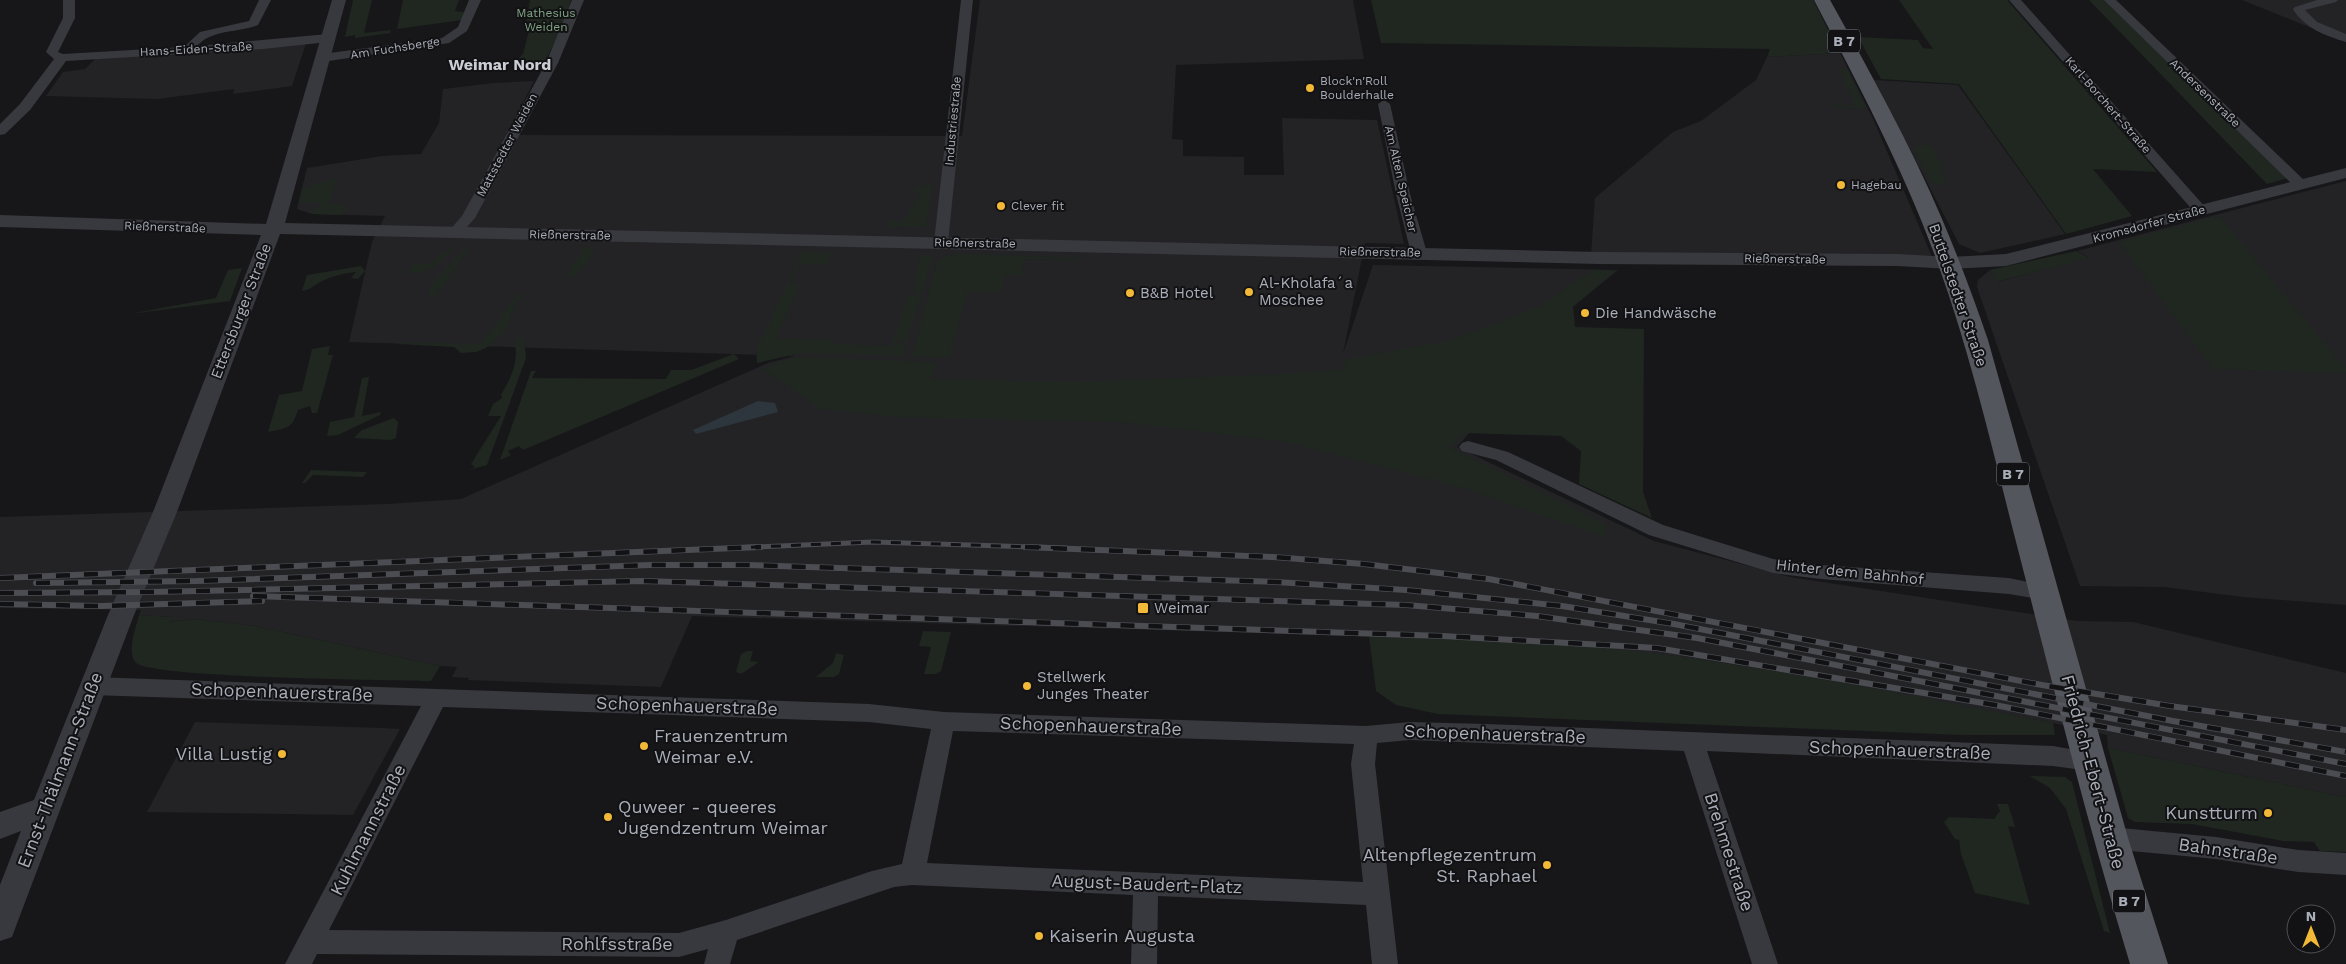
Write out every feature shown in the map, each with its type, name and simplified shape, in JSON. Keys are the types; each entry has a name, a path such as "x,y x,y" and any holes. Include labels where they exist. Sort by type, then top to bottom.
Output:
{"main road":[{"name":"Buttelstedter Straße","path":"1822,0 1898,147 1950,263 1976,340 2047,600"},
{"name":"Friedrich-Ebert-Straße","path":"2047,600 2110,838 2149,964"}],"street":[{"path":"63,58 55,56 52,52 69,18 69,0"},
{"path":"188,49 197,38 205,33 244,27 254,23 265,0"},
{"name":"Ettersburger Straße","path":"121,615 165,512 273,229 289,181 322,58 340,0"},
{"name":"Am Fuchsberge","path":"322,58 445,41 463,29 474,0"},
{"name":"Mattstedter Weiden","path":"456,232 468,218 552,63 560,42 571,24 578,0"},
{"name":"Industriestraße","path":"941,242 952,114 966,0"},
{"name":"Karl-Borchert-Straße","path":"2015,0 2201,211"},
{"name":"Andersenstraße","path":"2110,0 2301,185"},
{"path":"2332,0 2299,9 2305,19 2312,24 2346,38"},
{"name":"Hans-Eiden-Straße","path":"63,58 263,45 328,38"},
{"path":"0,131 25,107 63,58"},
{"name":"Am Alten Speicher","path":"1384,104 1403,194 1419,253"},
{"name":"Kromsdorfer Straße","path":"1950,263 2006,260 2346,173"},
{"name":"Rießnerstraße","path":"0,221 240,230 456,232 1419,253 1898,260 1950,263"},
{"name":"Hinter dem Bahnhof","path":"1468,447 1502,456 1656,530 1773,566 1821,572 2009,586 2047,600"},
{"name":"Ernst-Thälmann-Straße","path":"0,926 121,615"},
{"name":"Schopenhauerstraße","path":"92,686 869,712 944,721 1366,735 1410,731 1692,741 2053,756 2090,761"},
{"name":"Kuhlmannstraße","path":"298,964 437,697"},
{"path":"912,874 944,721"},
{"path":"1366,735 1363,764 1385,964"},
{"name":"Brehmestraße","path":"1692,741 1765,964"},
{"path":"0,826 45,809"},
{"name":"Bahnstraße","path":"2110,838 2216,848 2298,861 2346,864"},
{"name":"Rohlfsstraße","path":"310,942 679,945 726,932 872,882 894,876 912,874"},
{"name":"August-Baudert-Platz","path":"912,874 1378,894"},
{"path":"1144,964 1146,885"},
{"path":"717,964 726,932"}],"shaded area":[{"path":"980,0 1353,0 1364,59 1176,65 1172,139 1183,140 1183,156 1244,157 1244,175 1284,175 1282,118 1377,120 1404,244 1365,243 1343,354 1373,265 1618,270 1574,306 1455,356 1469,433 1457,447 1654,541 1790,577 2077,621 2133,622 2346,673 2346,797 2108,748 2107,735 2053,723 1760,668 1659,654 1450,639 692,616 661,687 468,680 469,678 452,677 457,667 440,666 255,626 195,619 168,622 172,617 139,615 141,610 0,608 0,517 387,504 461,499 768,363 795,356 349,342 372,242 385,216 312,214 297,209 307,168 382,156 421,154 439,123 443,89 494,83 534,81 507,135 962,136"},
{"path":"2242,0 2346,0 2346,42"},
{"path":"306,43 292,86 233,94 234,89 157,99 46,96 63,72 85,69 97,57"},
{"path":"1840,53 1874,121 1933,259 1591,255 1595,198 1673,132 1701,121 1756,80 1767,57"},
{"path":"1874,80 1958,85 2065,234 1980,253 1959,244"},
{"path":"2346,181 2346,605 2243,597 2164,587 2080,586 1977,287 1978,280 1990,270 1997,282 2089,257 2077,251"},
{"path":"758,401 775,403 778,412 696,434 693,430"},
{"name":"Villa Lustig","path":"195,722 400,729 353,815 147,812"}],"green space":[{"path":"353,0 372,0 364,33 391,30 390,33 355,38 355,35 345,37"},
{"path":"403,0 459,0 455,11 464,12 462,20 397,29"},
{"name":"Mathesius Weiden","path":"530,0 571,0 565,23 545,61 515,62 523,54 529,31 525,31"},
{"path":"1371,0 1813,0 1840,53 1767,57 1770,49 1381,43"},
{"path":"1899,0 2007,0 2157,172 2093,169 2132,216 2066,234 1959,84 1881,79 1858,37 1918,40 1923,48 1933,49"},
{"path":"2089,0 2110,0 2292,177 2267,184"},
{"path":"1839,69 1847,70 1866,107 1857,109 1834,106 1833,104 1856,106"},
{"path":"1925,144 1930,145 1946,170 1939,170 1948,186 1932,183 1913,148"},
{"path":"337,178 329,204 344,205 348,208 346,212 339,215 312,214 315,208 319,208 319,203 299,203 302,188"},
{"path":"927,184 932,185 926,227 887,226 890,221 902,222 920,194 911,191"},
{"path":"2219,216 2346,369 2346,373 2213,369 2119,242"},
{"path":"456,245 441,261 428,270 415,274 408,272 414,264 431,264 438,256"},
{"path":"469,245 472,245 433,299 427,297 434,280"},
{"path":"584,247 596,247 585,266 573,278 565,278"},
{"path":"2076,251 2090,258 1996,282 1990,270"},
{"path":"802,252 832,253 827,264 800,264 789,284 800,285 776,338 833,340 832,344 890,346 891,344 905,344 904,356 801,353 757,363 756,350"},
{"path":"955,254 1082,258 1079,260 1024,259 1021,275 1005,275 1001,292 967,292 949,358 912,356 937,263 942,258"},
{"path":"921,255 929,255 933,259 922,293 913,293 916,282 913,281"},
{"path":"361,266 365,271 358,279 351,278 356,272 342,274 324,280 302,291 307,275"},
{"path":"242,268 230,301 129,314 216,298 228,270"},
{"path":"1593,270 1616,271 1573,306 1575,327 1644,329 1643,492 1652,518 1579,484 1581,451 1561,436 1464,433 1448,447 1606,524 1604,537 1467,489 1287,442 1120,422 897,417 821,409 763,369 780,361 800,357 935,362 931,379 1074,382 1283,374 1347,369 1343,360 1452,340 1538,307"},
{"path":"518,294 524,294 512,311 511,321 503,334 486,348 476,352 461,353 454,347 399,344 399,342 480,344"},
{"path":"909,295 921,295 906,342 892,342"},
{"path":"524,336 526,358 487,465 469,470 475,467 471,464 501,416 488,416 493,404 502,398 501,395 513,369 516,356 515,341"},
{"path":"330,346 328,355 333,355 317,413 312,413 310,406 298,410 288,427 268,432 279,395 302,391 312,349"},
{"path":"734,354 739,359 523,450 519,446 508,451 511,455 500,460 531,371 536,371 532,378 666,379 671,370 691,370"},
{"path":"369,377 362,416 381,412 380,415 338,435 327,436 330,422 354,417 362,378"},
{"path":"394,418 398,422 396,438 390,440 354,438 362,430"},
{"path":"311,470 367,472 363,477 313,475 305,483 302,483"},
{"path":"139,615 172,617 169,622 195,619 255,626 440,666 431,681 226,675 152,668 136,663 133,659 132,647"},
{"path":"923,631 951,632 941,671 936,674 924,674 931,647 919,646"},
{"path":"1369,636 1515,642 1625,650 1759,668 2053,723 2055,735 1963,735 1438,714 1396,705 1376,691"},
{"path":"753,651 750,661 759,662 741,674 736,672 741,654"},
{"path":"836,653 844,655 839,674 834,677 816,677 833,663"},
{"path":"2108,748 2346,797 2346,852 2320,851 2314,842 2283,841 2192,824 2135,822 2128,818"},
{"path":"2030,776 2065,777 2072,782 2110,933 2104,931 2066,809 2050,788"},
{"path":"1997,804 2008,804 2015,827 2008,826 2030,905 1975,893 1961,854 1959,840 1955,839 1944,822 1949,817 1994,819 2000,811"}],"railway":[{"path":"731,548 873,542 1066,548"},
{"path":"0,578 761,547"},
{"path":"1025,547 1273,557 1364,564 1489,579 2042,685 2170,706 2346,730"},
{"path":"36,583 197,581 650,565 746,565 1276,582 1406,590 1562,606 1674,624 2173,721 2346,752"},
{"path":"0,593 150,592 643,581 1406,605 1537,616 1697,638 2346,764"},
{"path":"253,596 1443,636 1657,648 1995,705 2346,776"},
{"path":"0,604 101,606 262,601"}],"place":[{"name":"Block'n'Roll Boulderhalle","path":"1310,88"},
{"name":"Hagebau","path":"1841,185"},
{"name":"Clever fit","path":"1001,206"},
{"name":"Al-Kholafa´a Moschee","path":"1249,292"},
{"name":"B&B Hotel","path":"1130,293"},
{"name":"Die Handwäsche","path":"1585,313"},
{"name":"Weimar","path":"1143,608"},
{"name":"Stellwerk Junges Theater","path":"1027,686"},
{"name":"Frauenzentrum Weimar e.V.","path":"644,746"},
{"name":"Villa Lustig","path":"282,754"},
{"name":"Kunstturm","path":"2268,813"},
{"name":"Quweer - queeres Jugendzentrum Weimar","path":"608,817"},
{"name":"Altenpflegezentrum St. Raphael","path":"1547,865"},
{"name":"Kaiserin Augusta","path":"1039,936"}],"district":[{"name":"Weimar Nord","path":"500,64"}]}
